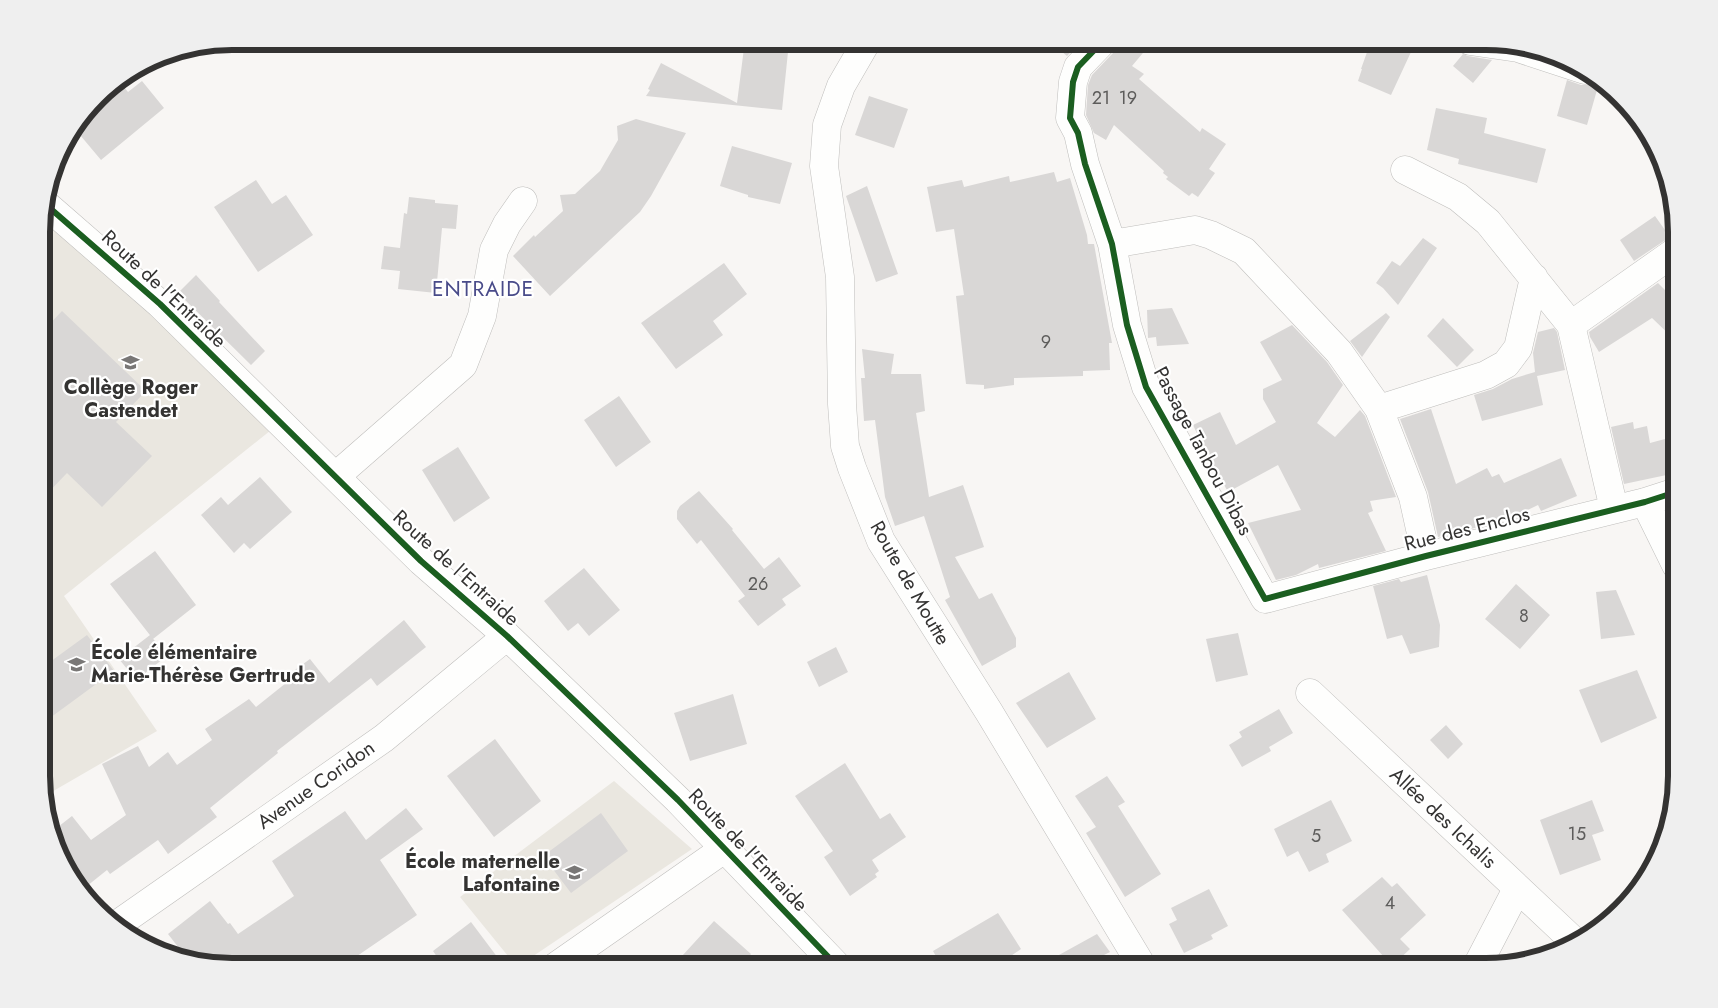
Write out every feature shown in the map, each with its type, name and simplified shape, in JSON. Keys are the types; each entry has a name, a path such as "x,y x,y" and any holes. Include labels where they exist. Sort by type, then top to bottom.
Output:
{"street":[{"name":"Route de Moutte","path":"863,50 841,86 827,126 824,166 840,277 842,404 845,446 881,541 989,712 1137,958"},
{"name":"Passage Tanbou Dibas","path":"1094,50 1078,67 1073,82 1070,118 1078,133 1085,164 1112,244 1127,325 1146,388 1265,599"},
{"path":"1405,170 1458,197 1488,222 1572,325 1614,509"},
{"path":"336,476 462,365 482,316 494,250 507,224 523,201"},
{"name":"Route de l'Entraide","path":"52,210 160,304 421,561 508,636 678,800 830,958"},
{"path":"1112,244 1195,230 1211,235 1244,251 1339,352 1379,409 1413,497 1426,556"},
{"path":"1572,325 1668,257"},
{"path":"1379,409 1486,375 1506,364 1518,348 1534,278"},
{"name":"Rue des Enclos","path":"1265,599 1668,495"},
{"path":"1645,502 1668,549"},
{"name":"Avenue Coridon","path":"122,921 384,738 508,636"},
{"name":"Allée des Ichalis","path":"1310,693 1570,938"},
{"path":"569,958 724,849"},
{"path":"1481,958 1517,889"}],"shaded area":[{"name":"Collège Roger Castendet","path":"51,214 281,422 64,596 157,731 51,793"},
{"name":"École maternelle Lafontaine","path":"614,781 692,849 530,958 510,958 460,897"}],"building":[{"path":"744,50 788,52 782,110 646,96 661,63 737,103"},
{"path":"1060,50 1073,50 1067,56"},
{"path":"1115,50 1145,50 1132,66 1144,74 1139,79 1200,132 1202,128 1226,144 1209,169 1215,173 1198,197 1192,193 1189,196 1166,179 1168,177 1163,173 1164,171 1114,125 1106,140 1094,133 1086,115 1088,85 1092,75"},
{"path":"1368,50 1406,50 1411,52 1391,95 1358,81"},
{"path":"1463,54 1492,60 1473,83 1453,66"},
{"path":"1567,80 1581,85 1591,84 1597,88 1587,125 1557,116"},
{"path":"142,81 164,108 101,160 79,134 95,112 112,95 123,86 128,92"},
{"path":"869,96 908,109 894,148 855,135"},
{"path":"1436,108 1487,118 1484,133 1546,149 1537,183 1458,164 1459,159 1427,150"},
{"path":"636,119 686,133 640,212 550,296 513,256 534,235 535,237 563,211 560,195 575,194 600,171 618,140 617,126"},
{"path":"732,146 792,163 780,204 748,197 748,195 720,186"},
{"path":"1054,172 1057,182 1070,178 1088,244 1094,244 1112,343 1109,343 1110,370 1083,371 1083,376 1014,378 1014,385 984,389 984,385 966,384 956,296 964,295 954,229 936,232 927,187 962,180 964,187 1009,176 1010,182"},
{"path":"256,180 272,204 286,195 313,235 258,272 214,207"},
{"path":"867,186 898,274 876,282 846,196"},
{"path":"409,197 435,200 435,203 458,205 456,229 442,228 436,293 398,289 400,271 381,269 384,246 400,248 404,213 407,214"},
{"path":"1655,216 1668,234 1668,238 1634,261 1620,240"},
{"path":"1423,238 1437,248 1398,305 1376,283 1392,261 1400,266"},
{"path":"724,263 747,294 713,321 723,335 676,369 641,323"},
{"path":"196,275 265,351 251,365 178,293"},
{"path":"1658,283 1668,293 1668,333 1652,318 1599,352 1589,332"},
{"path":"1172,308 1189,344 1157,346 1156,337 1148,338 1147,310"},
{"path":"62,311 146,391 116,422 152,456 102,507 67,473 50,491 50,324"},
{"path":"1386,313 1390,317 1362,357 1350,341"},
{"path":"1443,318 1474,350 1457,367 1427,336"},
{"path":"1292,325 1327,362 1343,385 1317,423 1335,437 1360,410 1365,416 1396,497 1370,501 1373,511 1368,513 1386,551 1319,568 1318,564 1296,575 1276,580 1248,523 1301,510 1278,465 1228,492 1193,425 1220,412 1236,445 1276,422 1263,399 1263,389 1282,380 1260,342"},
{"path":"1554,328 1557,332 1565,370 1537,376 1543,405 1482,421 1474,395 1493,389 1512,379 1535,372 1533,353 1538,332"},
{"path":"862,349 894,354 891,374 921,374 925,411 916,413 929,497 963,485 984,547 955,557 979,599 992,593 1016,638 1016,647 982,666 945,600 950,597 924,516 895,526 885,497 875,420 864,421 861,378 865,378"},
{"path":"619,396 651,442 616,467 584,420"},
{"path":"1431,409 1456,484 1487,468 1492,477 1499,474 1504,483 1561,458 1577,496 1541,511 1538,505 1507,520 1438,537 1428,492 1400,419"},
{"path":"1633,422 1634,429 1647,426 1650,443 1668,438 1668,475 1624,484 1611,427"},
{"path":"458,447 490,498 454,522 422,470"},
{"path":"260,477 292,512 250,549 244,543 234,553 201,515 221,497 228,505"},
{"path":"699,491 733,529 764,569 779,557 801,586 782,599 786,605 758,626 738,601 745,596 701,540 697,544 677,519 677,511 680,506"},
{"path":"155,551 196,605 153,639 110,584"},
{"path":"584,568 620,610 589,636 578,623 568,631 544,601"},
{"path":"1427,575 1440,625 1439,647 1410,654 1402,635 1387,639 1373,586 1399,579 1401,582"},
{"path":"1516,584 1550,615 1520,649 1485,619"},
{"path":"1616,590 1635,635 1601,639 1596,592"},
{"path":"404,620 426,647 377,686 371,678 277,751 278,753 210,808 217,817 168,854 158,840 110,874 107,870 87,886 74,867 57,827 72,816 91,840 126,815 102,764 138,746 149,767 168,752 177,765 212,740 205,729 249,699 256,707 291,679 288,675 310,659 329,683"},
{"path":"1238,633 1248,675 1216,682 1206,639"},
{"path":"87,635 114,671 50,718 50,662"},
{"path":"150,635 167,656 136,680 119,659"},
{"path":"836,647 848,672 819,687 807,662"},
{"path":"1637,670 1657,718 1601,743 1579,690"},
{"path":"1069,672 1096,719 1047,748 1016,703"},
{"path":"733,694 747,744 690,761 674,713"},
{"path":"1279,709 1293,733 1269,747 1271,751 1242,767 1229,745 1242,737 1239,732"},
{"path":"1446,725 1463,744 1448,759 1430,740"},
{"path":"495,739 541,801 494,837 447,776"},
{"path":"845,763 880,819 890,813 906,837 872,860 879,871 875,874 877,877 850,896 824,857 833,851 795,796"},
{"path":"1107,776 1125,802 1118,806 1161,874 1125,897 1086,833 1096,827 1075,796"},
{"path":"1331,800 1352,841 1326,854 1329,862 1309,872 1298,851 1287,857 1274,829"},
{"path":"1592,800 1604,831 1592,835 1601,860 1560,875 1540,820"},
{"path":"406,808 423,829 380,860 417,915 354,958 220,958 196,955 181,951 168,934 210,901 238,934 294,896 272,861 345,811 366,840"},
{"path":"601,813 628,851 571,893 543,856"},
{"path":"1382,877 1392,887 1397,883 1426,915 1400,939 1410,949 1400,958 1385,958 1342,910"},
{"path":"1209,889 1228,926 1211,935 1213,939 1184,953 1169,924 1177,920 1171,908"},
{"path":"998,913 1021,949 1008,958 937,958 933,951"},
{"path":"714,921 751,954 748,958 680,958"},
{"path":"471,922 498,958 438,958 433,951"},
{"path":"1097,934 1110,952 1098,958 1054,958"}],"cycle path":[{"path":"1094,50 1078,67 1073,82 1070,118 1078,133 1085,164 1112,244 1127,325 1146,387 1265,599 1668,495"},
{"path":"52,210 160,304 421,561 507,636 678,800 829,958"}],"place":[{"name":"Collège Roger Castendet","path":"131,363"},
{"name":"École élémentaire Marie-Thérèse Gertrude","path":"77,664"},
{"name":"École maternelle Lafontaine","path":"574,873"}],"district":[{"name":"ENTRAIDE","path":"483,289"}]}
